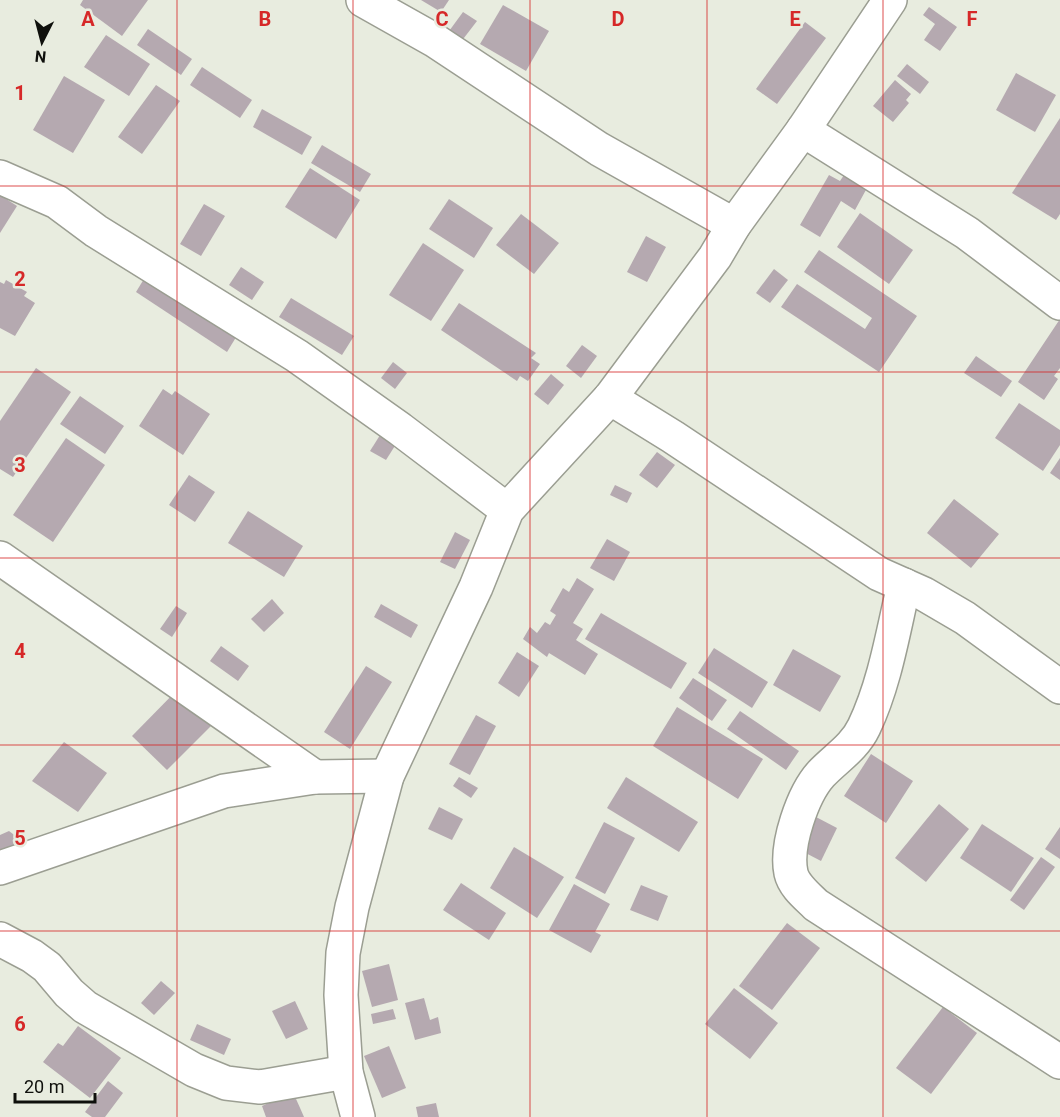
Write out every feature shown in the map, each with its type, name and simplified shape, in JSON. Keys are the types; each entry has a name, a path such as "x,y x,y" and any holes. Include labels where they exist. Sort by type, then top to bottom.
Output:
{"street":[{"path":"363,0 434,40 599,150 734,225"},
{"path":"358,1117 346,1072 340,995 343,953 352,907 387,776 476,587 507,510 610,399 716,257 734,225 803,130 890,0"},
{"path":"803,130 967,233 1060,303"},
{"path":"0,177 57,202 96,231 297,356 400,429 507,510"},
{"path":"610,399 673,437 879,574 924,594 965,618 1060,687"},
{"path":"0,558 315,777"},
{"path":"904,585 883,675 865,726 855,743 821,774 806,795 791,845 791,872 797,886 816,905 1060,1062"},
{"path":"0,868 224,791 315,777 387,776"},
{"path":"0,939 47,967 69,993 85,1007 194,1070 226,1083 260,1087 346,1072"}],"building":[{"path":"83,0 148,0 122,36 80,5"},
{"path":"421,0 449,0 441,12"},
{"path":"503,5 549,31 526,71 480,44"},
{"path":"929,7 957,27 940,51 924,40 935,24 923,15"},
{"path":"463,12 477,21 457,47 444,38"},
{"path":"805,22 826,38 777,104 756,89"},
{"path":"148,29 192,59 181,75 137,45"},
{"path":"106,35 150,64 129,96 84,67"},
{"path":"907,64 929,82 920,94 897,76"},
{"path":"202,67 252,100 240,118 190,85"},
{"path":"1016,73 1056,95 1035,132 996,110"},
{"path":"64,76 105,100 73,153 33,130"},
{"path":"895,80 911,94 906,100 909,103 893,122 873,106"},
{"path":"156,85 180,101 142,154 118,137"},
{"path":"262,109 312,137 302,155 253,127"},
{"path":"1060,118 1060,214 1056,220 1012,193"},
{"path":"322,145 371,174 360,192 311,163"},
{"path":"310,168 360,200 336,239 285,207"},
{"path":"829,175 840,181 844,175 867,188 855,210 841,201 820,237 800,225"},
{"path":"0,195 17,206 0,233"},
{"path":"449,199 493,228 474,258 429,229"},
{"path":"204,204 225,216 201,256 180,244"},
{"path":"860,213 913,250 889,284 837,247"},
{"path":"521,214 559,243 534,274 496,245"},
{"path":"646,236 666,247 647,282 627,272"},
{"path":"423,243 464,270 431,321 389,295"},
{"path":"819,250 917,316 879,372 781,307 797,284 865,329 872,318 804,272"},
{"path":"241,267 264,282 252,300 229,285"},
{"path":"774,269 788,280 770,303 756,293"},
{"path":"147,274 238,334 227,352 136,292"},
{"path":"6,280 27,292 24,296 35,303 15,336 0,328 0,282 4,284"},
{"path":"291,298 354,336 342,355 279,317"},
{"path":"459,303 536,353 531,358 540,364 528,381 520,376 517,381 441,330"},
{"path":"1060,319 1060,368 1054,376 1058,379 1044,400 1018,382"},
{"path":"582,345 597,356 581,378 566,366"},
{"path":"976,356 1012,381 1001,397 964,373"},
{"path":"393,362 407,373 395,389 381,378"},
{"path":"36,368 71,392 13,477 0,469 0,421"},
{"path":"551,374 564,385 548,405 534,394"},
{"path":"163,389 172,395 175,391 210,414 183,455 139,426"},
{"path":"80,396 124,426 105,454 60,424"},
{"path":"1019,403 1060,430 1060,445 1043,471 995,438"},
{"path":"382,432 398,441 386,460 370,451"},
{"path":"66,438 105,465 53,542 13,515"},
{"path":"657,452 675,465 657,488 639,475"},
{"path":"1060,458 1060,480 1050,473"},
{"path":"189,475 215,492 195,522 169,505"},
{"path":"615,485 632,493 627,503 610,495"},
{"path":"954,499 999,534 971,568 927,533"},
{"path":"248,511 303,546 284,577 228,543"},
{"path":"455,532 470,540 455,569 440,562"},
{"path":"607,539 630,552 614,581 590,568"},
{"path":"577,578 594,589 573,623 583,629 576,640 598,654 585,675 549,653 547,657 523,639 530,627 537,633 545,622 550,625 556,615 550,611 563,588 569,592"},
{"path":"272,599 284,613 264,632 251,619"},
{"path":"381,604 418,625 411,638 374,617"},
{"path":"176,606 187,613 172,637 160,629"},
{"path":"601,613 687,663 671,689 585,639"},
{"path":"221,646 249,666 238,681 210,661"},
{"path":"714,648 768,682 752,708 698,673"},
{"path":"793,649 841,676 820,712 773,685"},
{"path":"517,652 539,666 519,697 498,683"},
{"path":"366,666 392,682 350,749 324,732"},
{"path":"693,678 727,700 712,721 679,698"},
{"path":"184,683 219,718 167,770 132,736"},
{"path":"677,707 763,759 738,799 653,746"},
{"path":"740,711 799,751 786,770 727,729"},
{"path":"476,715 496,726 470,775 449,764"},
{"path":"64,742 107,773 78,812 32,781"},
{"path":"871,754 913,781 886,823 844,796"},
{"path":"459,777 478,788 471,798 453,786"},
{"path":"626,777 698,822 679,852 607,808"},
{"path":"939,804 969,829 926,882 895,858"},
{"path":"439,807 463,819 452,840 428,829"},
{"path":"816,817 837,828 821,861 798,849"},
{"path":"604,822 635,838 605,894 575,878"},
{"path":"982,824 1034,858 1011,892 960,858"},
{"path":"1060,827 1060,859 1045,849"},
{"path":"9,831 26,844 0,856 0,835"},
{"path":"514,847 564,877 537,918 490,888"},
{"path":"1041,857 1055,867 1024,910 1010,900"},
{"path":"461,883 506,913 489,940 443,910"},
{"path":"574,884 610,904 595,932 601,935 591,953 549,930"},
{"path":"641,885 668,896 658,921 630,910"},
{"path":"787,923 820,948 772,1010 739,986"},
{"path":"389,964 398,1000 372,1007 362,971"},
{"path":"161,981 175,993 154,1015 141,1003"},
{"path":"734,988 778,1023 750,1059 705,1024"},
{"path":"424,998 430,1020 438,1017 441,1033 415,1040 405,1003"},
{"path":"295,1001 308,1029 286,1039 272,1011"},
{"path":"943,1007 977,1033 931,1094 896,1068"},
{"path":"393,1009 396,1019 373,1024 371,1014"},
{"path":"197,1024 231,1039 224,1055 190,1040"},
{"path":"78,1026 121,1058 90,1098 43,1062 58,1043 63,1046"},
{"path":"389,1046 406,1088 382,1098 364,1056"},
{"path":"108,1081 123,1093 105,1117 92,1117 85,1112"},
{"path":"293,1092 304,1117 266,1117 262,1106"},
{"path":"436,1103 439,1117 418,1117 416,1107"}]}
